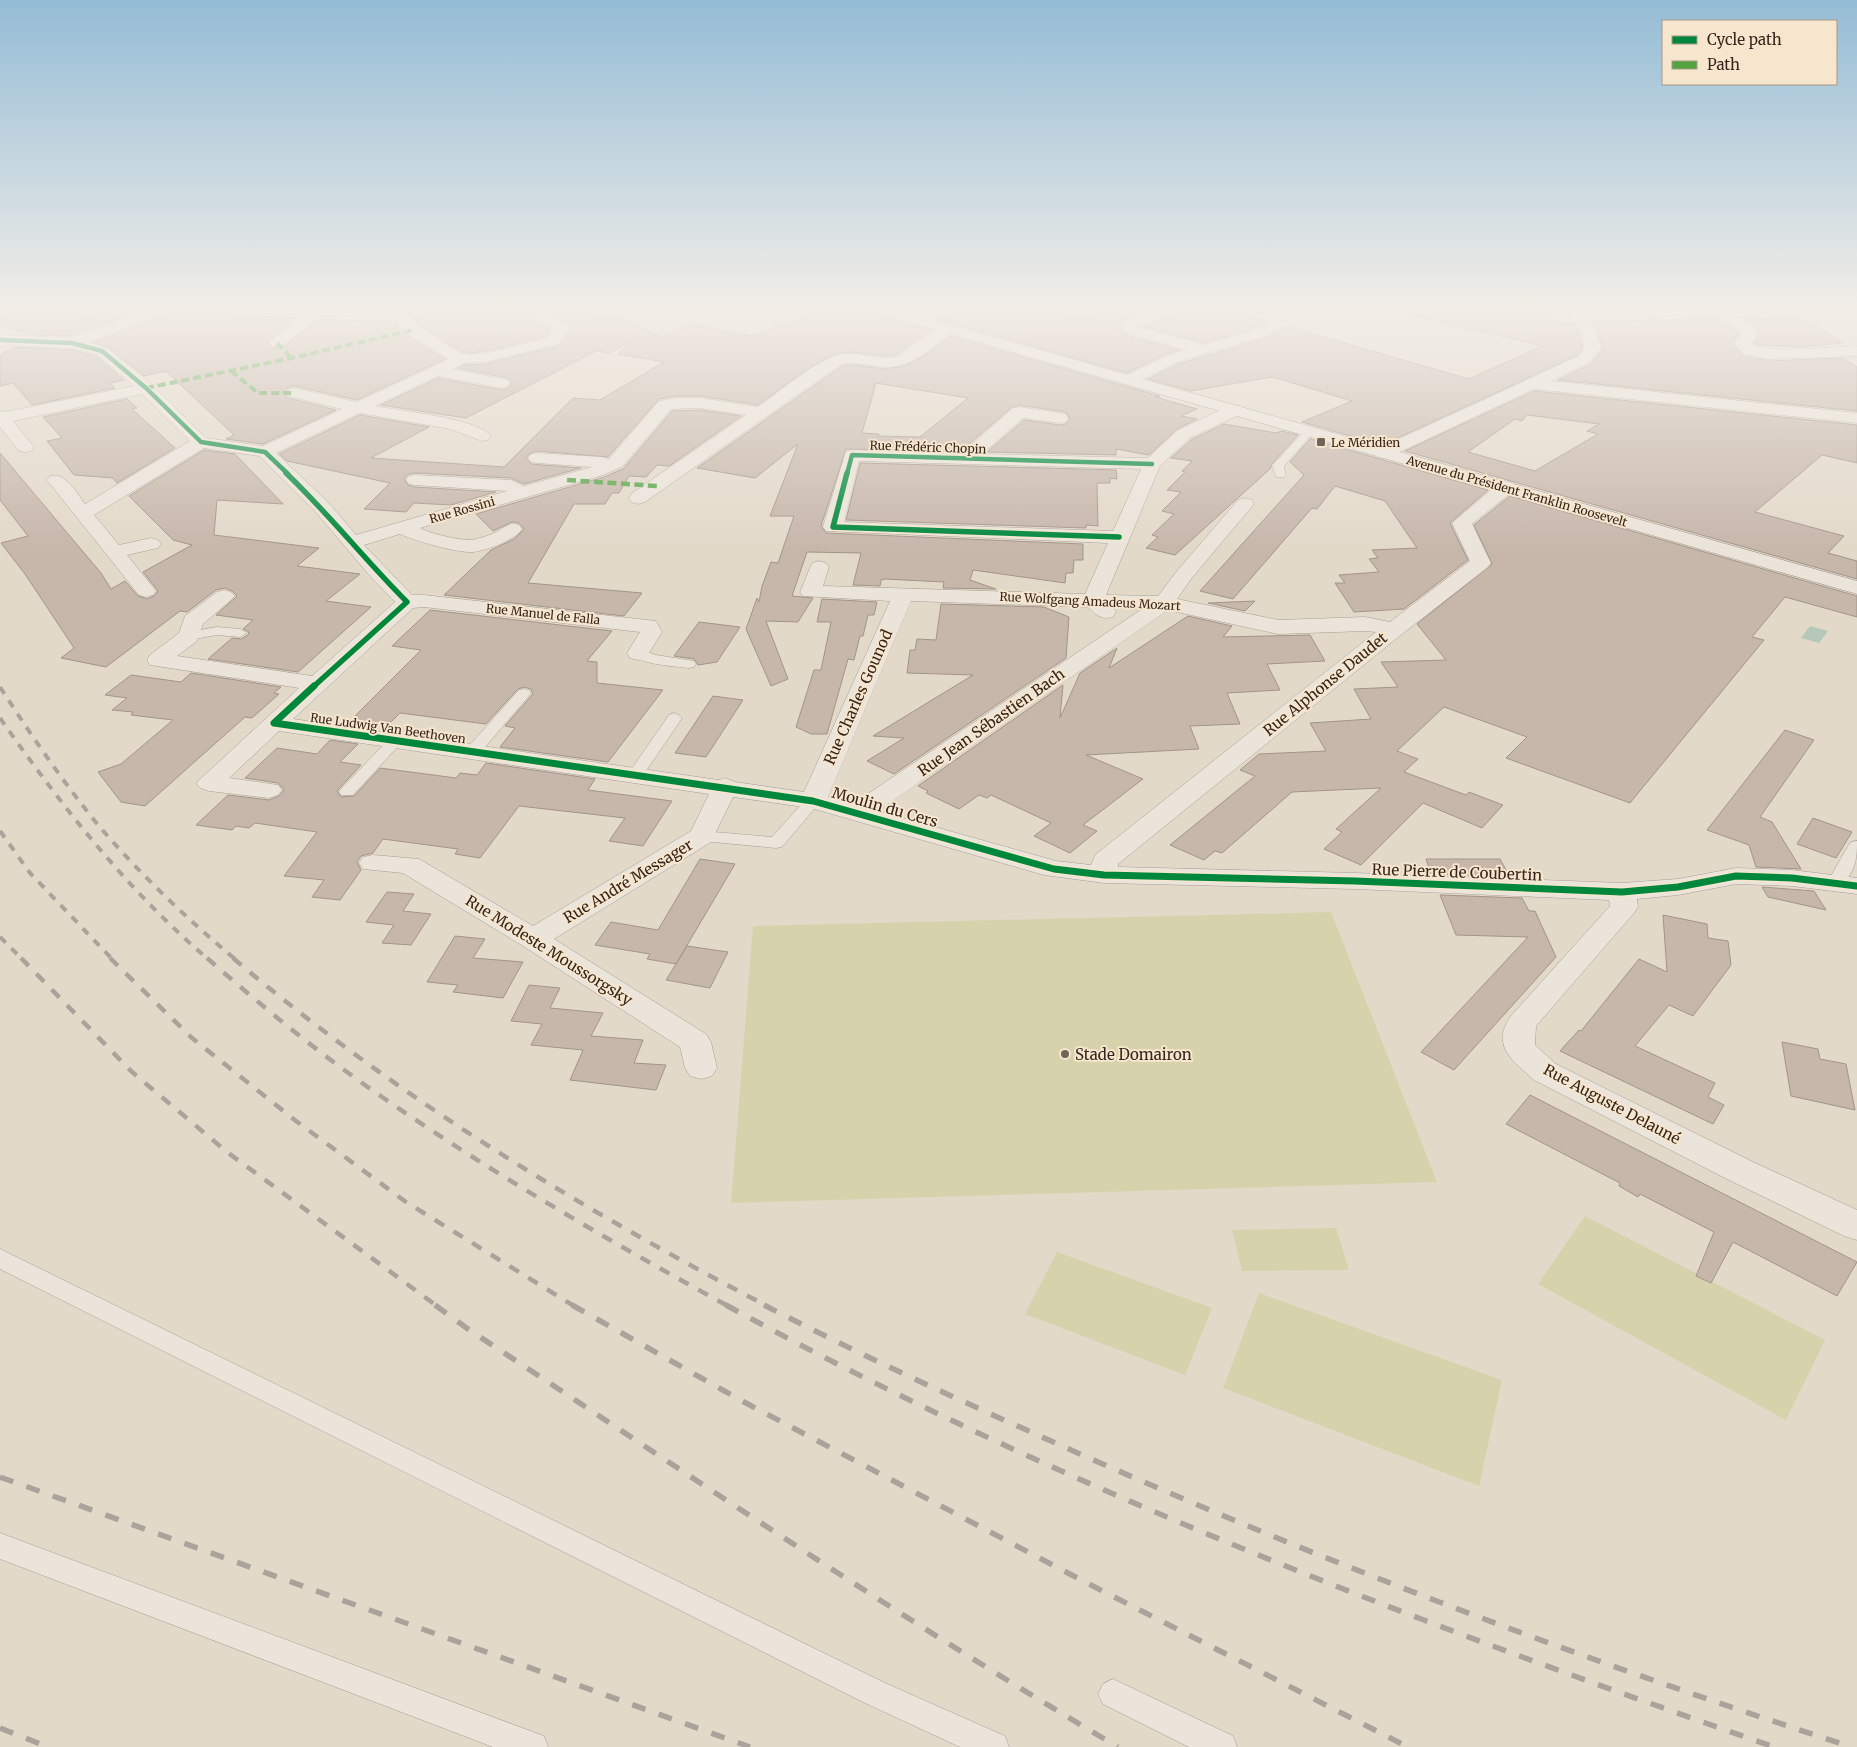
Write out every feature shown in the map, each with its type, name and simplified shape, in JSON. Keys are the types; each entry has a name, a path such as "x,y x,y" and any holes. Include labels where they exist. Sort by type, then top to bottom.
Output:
{"street":[{"path":"25,447 1,417 146,388 202,442 265,452 402,388"},
{"path":"638,498 796,388"},
{"name":"Avenue du Président Franklin Roosevelt","path":"1156,388 1857,588"},
{"path":"1383,453 1526,388"},
{"path":"1568,388 1857,418"},
{"path":"294,393 357,408 475,431 482,436"},
{"path":"537,458 616,463 665,405 677,402 690,402 760,412"},
{"path":"967,458 1025,407 1060,418"},
{"path":"1124,630 1092,600 1152,464 1184,434 1235,410"},
{"path":"82,514 202,442"},
{"name":"Rue Frédéric Chopin","path":"1119,537 834,527 854,449 994,460 1152,464"},
{"path":"265,452 321,506 377,572 408,602"},
{"name":"Rue Frédéric Chopin","path":"991,480 994,460"},
{"name":"Rue Rossini","path":"352,542 616,463"},
{"path":"56,480 146,591"},
{"name":"Rue Rossini","path":"415,480 511,486 523,492"},
{"name":"Rue Alphonse Daudet","path":"1104,875 1105,861 1394,629 1481,563 1462,524 1506,487"},
{"name":"Rue Jean Sébastien Bach","path":"858,813 1164,603 1184,576 1245,504"},
{"name":"Rue Rossini","path":"401,527 422,537 472,546 506,535 512,529"},
{"path":"114,552 151,544"},
{"name":"Rue Wolfgang Amadeus Mozart","path":"819,567 810,592 1164,603 1278,626 1365,624 1394,629"},
{"name":"Rue Charles Gounod","path":"813,800 904,594"},
{"path":"224,596 194,620 189,636 158,660 318,684"},
{"name":"Rue Manuel de Falla","path":"408,602 424,601 648,626 651,632 638,653"},
{"name":"Rue Ludwig Van Beethoven","path":"274,723 408,602"},
{"path":"269,790 209,783 274,723"},
{"name":"Rue Ludwig Van Beethoven","path":"274,723 716,785"},
{"name":"Moulin du Cers","path":"716,785 813,800 1054,869"},
{"name":"Rue André Messager","path":"533,939 702,836 716,785"},
{"name":"Rue Modeste Moussorgsky","path":"373,862 410,865 533,939 696,1042 700,1068"},
{"name":"Rue Pierre de Coubertin","path":"1054,869 1104,875 1355,881 1622,892 1678,887 1736,876 1792,878 1846,885"},
{"name":"Rue Auguste Delauné","path":"1622,892 1624,907 1521,1024 1519,1048 1545,1072 1740,1170 1857,1226"}],"lane":[{"path":"1280,475 1278,466 1310,431"},
{"path":"189,636 217,631 240,633"},
{"path":"638,653 653,659 689,664"},
{"path":"473,751 524,693"},
{"path":"636,774 674,718"},
{"path":"347,792 396,740"},
{"path":"702,836 776,843 813,800"},
{"path":"1846,885 1857,846"},
{"path":"0,1258 875,1693 994,1747"},
{"path":"0,1546 533,1747"},
{"path":"1113,1694 1222,1747"}],"shaded area":[{"path":"1810,626 1828,631 1819,643 1801,638"},
{"name":"Stade Domairon","path":"1331,912 1437,1182 731,1203 753,926"},
{"path":"1585,1216 1825,1340 1786,1420 1538,1284"},
{"path":"1336,1228 1349,1270 1242,1271 1232,1230"},
{"path":"1057,1252 1212,1308 1185,1375 1025,1314"},
{"path":"1259,1293 1502,1380 1479,1486 1223,1388"}],"building":[{"path":"17,388 115,388 32,405"},
{"path":"184,388 289,388 284,394 288,398 336,410 263,444 226,439 234,435"},
{"path":"301,388 384,388 357,400"},
{"path":"418,388 489,388 502,390 525,388 466,418 381,405"},
{"path":"621,388 782,388 758,405 700,396 676,396 659,399 608,457 537,451 530,453 526,458 531,464 581,468 524,484 511,478 409,474 404,479 408,485 415,487 496,492 451,505 414,503 406,512 364,509 390,483 287,461 279,454 360,415 429,427 371,458 504,467 573,398 600,400"},
{"path":"811,388 875,388 862,433 879,434 878,436 920,437 968,398 904,388 1130,388 1197,409 1181,416 1197,419 1177,429 1149,455 1116,449 1116,455 987,452 1024,420 1060,425 1066,424 1070,419 1066,412 1019,405 1012,407 961,451 846,449 821,526 826,533 1083,544 1083,560 1074,560 1073,573 1066,573 1065,583 973,570 970,580 996,589 943,588 944,582 885,579 881,580 880,586 853,585 861,553 807,552 792,596 813,598 798,622 766,621 788,679 771,686 746,629 757,598 759,602 762,586 771,562 778,563 794,516 770,516 798,444 755,478 697,468"},
{"path":"1179,388 1211,388 1191,391"},
{"path":"1308,388 1507,388 1382,445 1302,422 1352,401"},
{"path":"1631,388 1857,388 1857,411"},
{"path":"1534,391 1857,425 1857,463 1822,455 1755,512 1844,536 1828,553 1857,561 1857,579 1405,451","holes":["1527,415 1599,424 1587,431 1598,434 1535,471 1468,452 1515,419 1522,421"]},
{"path":"127,399 137,408 132,409 175,448 117,483 113,478 74,475 47,441 62,438 43,417"},
{"path":"700,410 741,416 669,466 657,465 646,477 629,476 619,493 612,493 605,504 574,504 528,583 642,593 624,616 444,595 491,550 514,539 524,529 519,523 512,522 493,531 476,514 604,477 623,469 672,411"},
{"path":"1224,424 1276,433 1282,431 1298,435 1271,465 1271,468 1175,555 1146,548 1158,537 1152,535 1174,514 1162,511 1181,492 1167,490 1185,472 1182,471 1192,461 1171,458 1191,440"},
{"path":"1310,439 1488,490 1450,523 1468,560 1404,609 1354,612 1335,583 1345,583 1339,575 1379,572 1369,559 1378,558 1372,550 1417,548 1385,501 1335,486 1317,509 1312,508 1233,599 1200,591 1304,475 1290,462"},
{"path":"204,450 235,454 283,504 217,500 214,535 319,548 297,566 360,574 326,601 371,607 298,672 208,659 232,638 241,639 248,635 249,632 243,629 253,620 216,615 237,596 225,588 216,590 187,612 180,611 106,667 61,658 74,648 25,574 1,543 28,536 0,500 0,453 101,573 111,589 125,581 138,596 147,599 154,596 158,591 143,572 192,545 173,540 129,496"},
{"path":"860,463 1116,470 1117,479 1110,478 1110,483 1097,483 1098,526 1086,525 1086,528 846,520"},
{"path":"1510,496 1857,596 1857,617 1785,597 1752,637 1764,640 1630,803 1506,758 1527,737 1444,707 1397,751 1418,759 1404,772 1466,795 1469,792 1503,805 1482,828 1423,803 1361,865 1324,849 1342,832 1336,829 1381,788 1292,792 1222,853 1215,851 1204,860 1170,845 1255,776 1240,770 1259,754 1326,751 1310,723 1371,719 1354,689 1398,687 1381,662 1446,660 1417,624 1492,564 1474,525"},
{"path":"822,599 877,602 874,615 868,615 854,660 848,659 827,734 811,734 796,727 814,670 821,670 831,622 817,622"},
{"path":"1255,601 1245,611 1208,603 1209,603"},
{"path":"941,604 1044,607 1069,617 1066,658 894,774 867,761 904,738 873,736 973,675 907,673 910,650 915,650 917,639 936,640"},
{"path":"430,610 612,631 587,661 597,662 597,683 663,690 608,762 500,747 515,728 505,726 533,694 531,689 524,687 518,689 486,724 400,713 391,722 381,721 373,729 346,725 421,650 392,646"},
{"path":"1188,616 1232,626 1223,637 1310,635 1325,661 1267,664 1280,690 1227,693 1240,724 1190,726 1199,749 1086,755 1143,779 1083,825 1097,831 1070,853 1034,836 1051,823 991,795 987,798 979,795 959,809 926,793 928,791 918,786 1063,685 1060,718 1080,673 1117,648 1109,668"},
{"path":"699,622 740,627 717,662 698,665 694,659 674,656"},
{"path":"191,673 281,687 274,693 279,694 252,718 245,717 145,806 121,802 98,772 121,764 173,720 131,715 133,712 112,710 127,698 105,695 131,675 181,682"},
{"path":"713,696 743,700 706,757 675,753"},
{"path":"1785,730 1814,740 1760,817 1772,822 1801,869 1756,867 1749,845 1707,830"},
{"path":"330,740 358,744 340,762 361,765 337,791 341,797 354,796 380,768 456,778 460,773 477,775 486,763 595,779 588,790 672,801 643,846 609,841 625,818 519,806 480,858 455,854 458,849 383,839 373,853 361,856 357,862 361,870 340,900 312,897 324,880 284,876 317,832 255,823 249,828 236,826 232,830 196,825 228,795 269,800 279,796 284,790 278,783 245,778 277,748 317,754"},
{"path":"1813,818 1852,832 1836,858 1797,844"},
{"path":"700,859 735,864 676,964 647,959 650,954 595,945 611,922 658,930"},
{"path":"1426,859 1500,859 1510,877 1431,874"},
{"path":"1762,887 1814,891 1826,910 1768,897"},
{"path":"387,892 414,894 403,911 431,914 411,945 382,943 394,925 366,922"},
{"path":"1440,895 1522,898 1529,911 1535,911 1556,957 1454,1070 1421,1052 1528,937 1456,935"},
{"path":"1663,915 1707,924 1708,938 1728,941 1731,965 1693,1016 1669,1005 1635,1046 1715,1083 1708,1097 1724,1105 1713,1124 1560,1051 1579,1030 1581,1031 1639,959 1667,972"},
{"path":"455,936 485,939 473,958 523,962 503,998 453,992 458,985 427,982"},
{"path":"687,946 728,952 710,988 666,980"},
{"path":"529,985 560,988 550,1008 603,1013 591,1036 643,1040 634,1063 666,1065 656,1090 570,1080 583,1050 531,1045 542,1024 511,1021"},
{"path":"1782,1042 1818,1049 1820,1059 1846,1064 1855,1110 1791,1096"},
{"path":"1530,1095 1857,1262 1837,1296 1733,1242 1711,1283 1696,1276 1714,1232 1640,1194 1638,1197 1619,1186 1620,1183 1506,1124"}],"railway":[{"path":"0,687 23,723 99,826 164,896 235,959"},
{"path":"0,718 47,783 96,845 150,904 208,959"},
{"path":"0,831 30,873 112,959"},
{"path":"0,937 21,958"},
{"path":"21,958 132,1072 227,1152 437,1306"},
{"path":"110,958 192,1038 296,1121 406,1202 574,1306"},
{"path":"207,958 316,1049 427,1127 554,1207 728,1306"},
{"path":"233,958 358,1057 490,1147 627,1230 767,1306"},
{"path":"435,1305 468,1329 871,1595 1118,1747"},
{"path":"572,1305 744,1402 1085,1582 1408,1747"},
{"path":"726,1305 852,1371 980,1434 1241,1548 1506,1651 1774,1747"},
{"path":"764,1305 997,1417 1233,1520 1540,1640 1748,1713 1852,1747"},
{"path":"0,1477 750,1747"},
{"path":"0,1728 48,1747"}],"marked path":[{"path":"251,388 258,393 294,393"},
{"path":"567,480 657,486"}],"cycle path":[{"path":"145,388 201,442 265,452 321,506 377,572 407,602 274,723 813,801 1054,869 1104,875 1355,881 1622,892 1678,887 1736,876 1792,878 1857,886"},
{"path":"1119,537 833,527 852,455 1152,464"}],"place":[{"name":"Le Méridien","path":"1321,442"},
{"name":"Stade Domairon","path":"1065,1054"}]}
